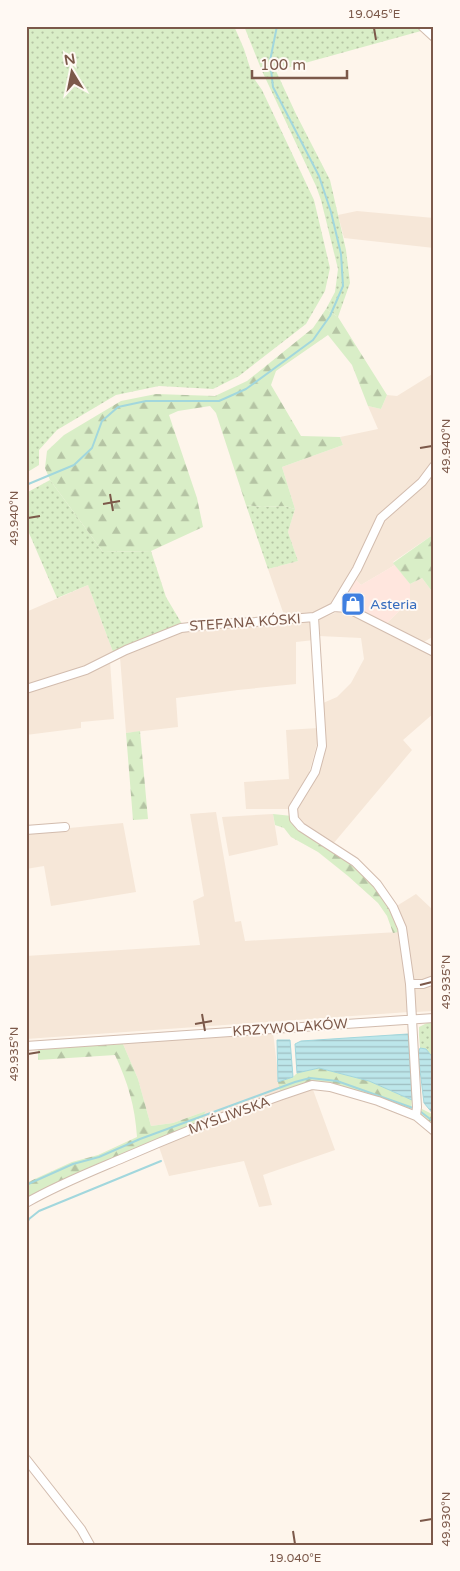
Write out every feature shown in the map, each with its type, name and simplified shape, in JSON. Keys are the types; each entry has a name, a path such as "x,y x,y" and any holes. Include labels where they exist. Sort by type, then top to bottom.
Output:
{"street":[{"path":"422,26 434,37"},
{"path":"334,608 357,570 381,518 422,482 434,466"},
{"path":"334,608 347,608 434,652"},
{"name":"STEFANA KÓSKI","path":"26,689 86,670 126,650 181,628 314,617 334,608"},
{"path":"314,617 322,746 314,772 294,808 294,819 301,827 354,862 377,884 393,907 402,928 413,1018 416,1116"},
{"path":"26,830 65,827"},
{"path":"410,984 423,984 434,980"},
{"name":"KRZYWOLAKÓW","path":"26,1046 434,1018"},
{"name":"MYŚLIWSKA","path":"26,1203 43,1193 176,1134 312,1085 330,1087 378,1101 416,1116 434,1131"},
{"path":"26,1459 81,1529 90,1545"}],"shaded area":[{"path":"357,211 434,218 434,248 344,238 338,215"},
{"path":"434,373 434,461 420,479 381,513 355,567 331,604 313,613 284,615 268,569 298,561 288,532 295,509 282,467 343,445 340,437 378,429 368,406 381,409 387,395 397,396"},
{"path":"434,470 434,534 393,562 395,565 361,585 355,579 384,519"},
{"path":"395,565 410,584 410,600 385,625 340,606 355,579 361,585"},
{"path":"422,578 434,594 434,636 422,643 385,625 410,600 410,584"},
{"path":"88,585 113,652 84,667 26,685 26,612"},
{"path":"337,612 349,614 368,622 434,655 434,713 403,740 412,750 333,844 302,825 297,817 297,808 318,773 323,703 337,697 351,683 364,659 361,638 319,636 318,620"},
{"path":"312,621 314,640 296,642 296,684 176,698 178,727 126,733 120,657 182,630 254,627"},
{"path":"110,661 114,719 81,722 81,728 26,735 26,691"},
{"path":"318,728 317,744 309,773 291,802 289,809 246,809 244,782 289,779 286,730"},
{"path":"216,812 235,922 241,921 245,941 398,932 407,985 409,1012 26,1039 26,956 200,945 193,901 204,896 190,814"},
{"path":"273,814 278,845 229,856 222,817"},
{"path":"123,823 136,892 51,906 44,866 26,869 26,832"},
{"path":"416,894 432,909 434,908 434,978 412,982 395,907"},
{"path":"434,982 434,1011 415,1012 412,986"},
{"path":"273,1032 280,1091 201,1121 206,1111 173,1123 151,1126 138,1079 123,1044"},
{"path":"312,1087 335,1150 263,1175 272,1205 259,1207 244,1161 169,1176 158,1144"}],"green space":[{"path":"26,26 234,26 253,77 262,90 314,200 330,268 325,291 306,324 239,376 213,389 159,386 116,395 57,430 39,450 39,465 26,473"},
{"path":"244,26 415,26 421,31 276,71 330,180 346,250 350,283 338,317 326,309 335,292 338,269 321,200 262,71"},
{"path":"326,309 338,317 387,395 381,409 368,406 352,365 328,335 276,371 271,385 301,436 340,437 343,445 282,467 295,509 284,506 262,507 246,505 216,413 210,406 178,411 169,415 197,498 203,527 151,551 103,552 50,480 45,468 47,451 64,435 121,401 156,394 215,396 247,381 313,328"},
{"path":"50,480 103,552 151,551 166,597 182,624 113,652 88,585 57,598 26,526 26,493"},
{"path":"246,505 262,507 284,506 295,509 288,532 298,561 268,569"},
{"path":"434,534 434,594 422,578 410,584 393,563"},
{"path":"140,731 148,819 133,820 126,733"},
{"path":"273,814 292,816 352,864 374,885 391,907 398,932 393,933 387,916 378,903 318,852 291,837 284,828 275,825"},
{"path":"429,1022 434,1022 434,1037 432,1041 434,1044 434,1059 426,1049 420,1048 419,1027"},
{"path":"123,1044 138,1079 151,1126 173,1123 206,1111 201,1121 26,1200 26,1183 72,1162 98,1155 137,1137 135,1115 130,1095 115,1055 38,1060 38,1049"},
{"path":"319,1068 369,1081 412,1100 411,1111 310,1083 280,1091 278,1082 293,1077 297,1073"},
{"path":"422,1109 434,1115 434,1128 421,1116"}],"water":[{"path":"408,1034 412,1100 369,1081 319,1068 297,1073 295,1044 301,1041"},
{"path":"277,1040 290,1040 293,1077 278,1082"},
{"path":"420,1048 426,1049 434,1059 434,1115 424,1103 418,1054"}],"waterway":[{"path":"26,485 74,465 92,448 102,421 118,407 146,401 219,401 246,389 313,340 330,316 343,286 341,254 331,212 319,176 273,87 270,61 277,26"},
{"path":"26,1185 73,1164 99,1157 140,1139 310,1078 337,1081 413,1108"},
{"path":"421,1112 434,1122"},
{"path":"26,1225 29,1219 39,1211 161,1161"}],"place":[{"name":"Asteria","path":"353,604"}]}
